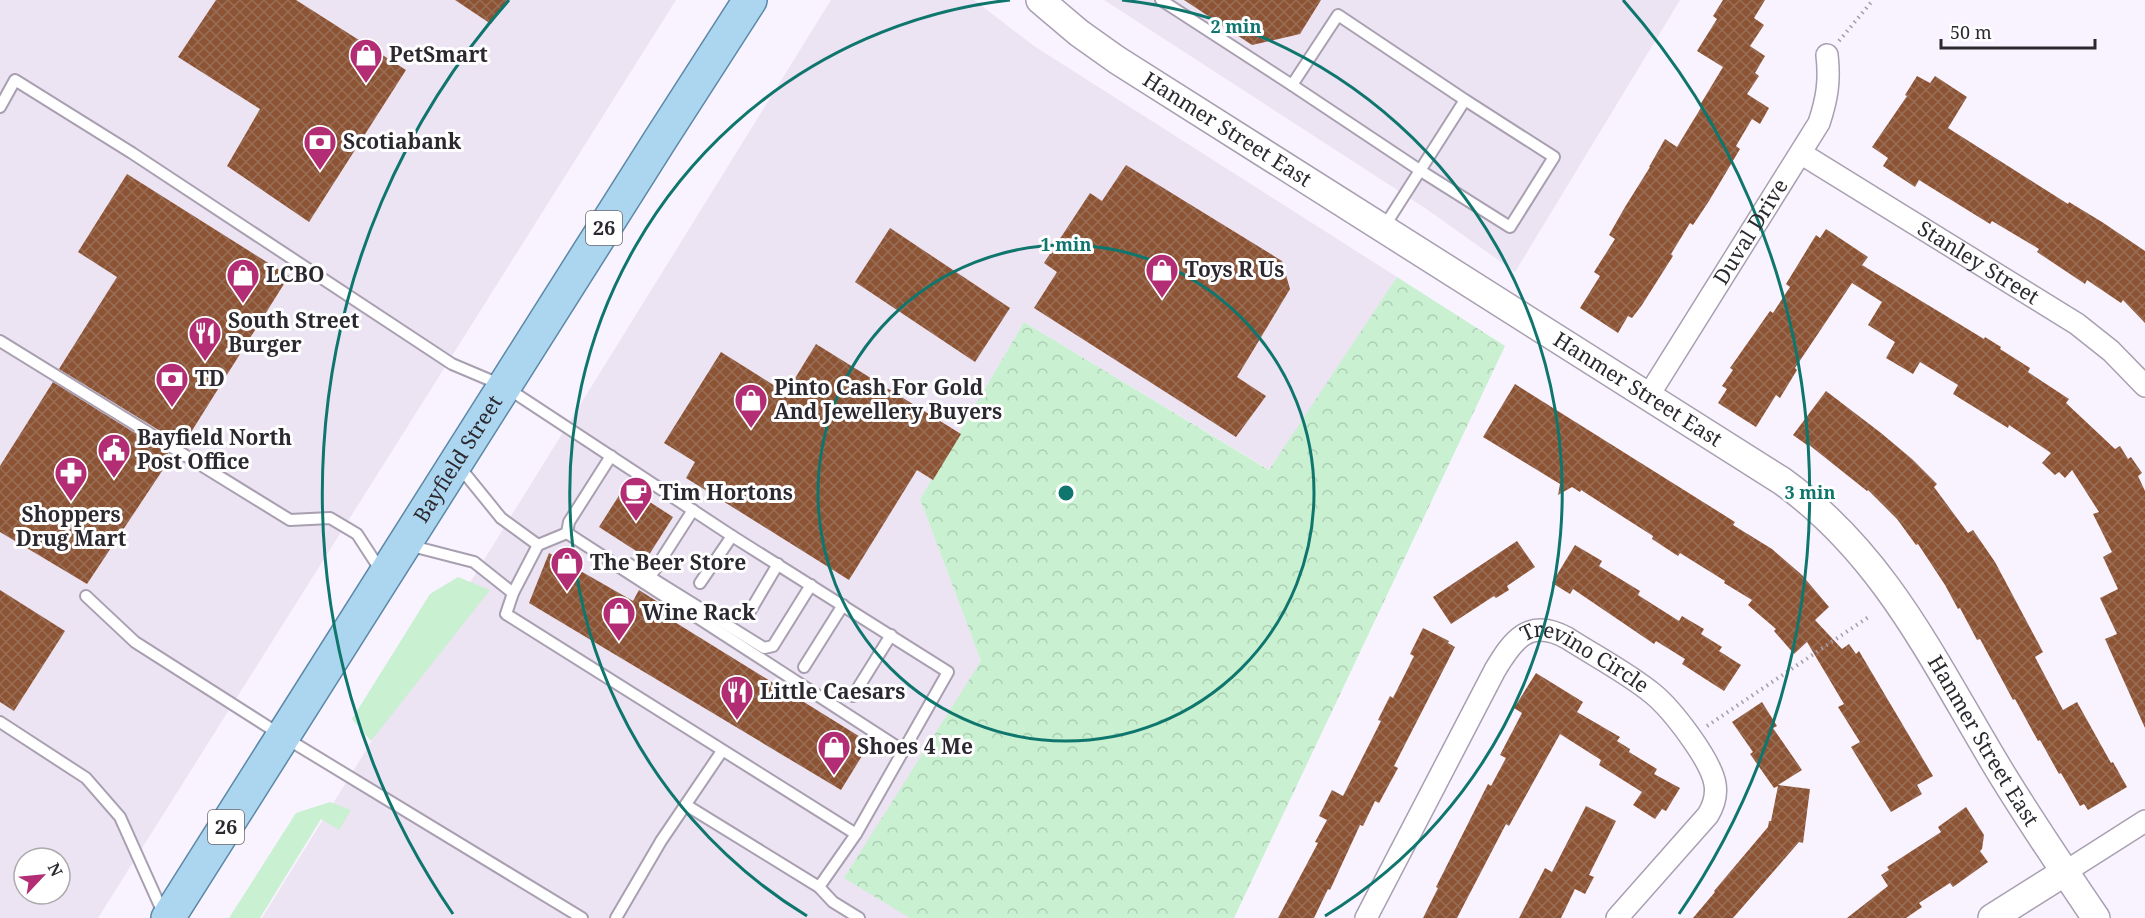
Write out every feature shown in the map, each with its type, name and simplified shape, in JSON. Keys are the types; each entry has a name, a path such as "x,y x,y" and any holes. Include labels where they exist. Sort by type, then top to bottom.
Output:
{"main road":[{"name":"Bayfield Street","path":"166,918 284,737 750,0"}],"street":[{"name":"Hanmer Street East","path":"1040,0 1079,33 1117,60 1782,482 1820,511 1851,541 1897,599 2000,771 2096,918"},
{"name":"Duval Drive","path":"1647,398 1802,154 1819,123 1830,79 1827,55"},
{"name":"Stanley Street","path":"1802,154 2077,324 2111,351 2145,386"},
{"name":"Trevino Circle","path":"1366,918 1494,670 1516,640 1529,631 1541,629 1555,631 1651,692 1664,704 1689,736 1707,764 1714,782 1714,805 1695,831 1617,918"},
{"path":"1992,918 2145,821"}],"lane":[{"path":"1161,0 1510,227 1554,157 1338,15 1292,85"},
{"path":"0,107 15,80 132,153 452,364 504,386 732,536 948,672 856,834 819,887"},
{"path":"1383,230 1465,100"},
{"path":"0,341 290,520 330,518 357,534 384,576"},
{"path":"567,533 569,522 611,456"},
{"path":"456,463 501,518 538,545"},
{"path":"650,577 693,510"},
{"path":"567,533 538,545 513,593 506,614 722,752 856,834"},
{"path":"567,533 902,750"},
{"path":"700,583 732,536"},
{"path":"404,544 474,561 513,593"},
{"path":"625,570 629,564 764,648 773,646 811,585"},
{"path":"749,613 778,564"},
{"path":"86,596 135,642 284,737 582,918"},
{"path":"804,667 843,605"},
{"path":"853,696 891,635"},
{"path":"0,722 86,778 120,818 166,918"},
{"path":"616,918 661,841 722,752"},
{"path":"686,805 819,887 833,902 859,918"}],"path":[{"path":"1827,55 1873,0"},
{"path":"1689,736 1870,616"}],"shaded area":[{"path":"0,0 676,0 98,918 0,918"},
{"path":"831,0 974,0 1034,46 1397,277 1270,470 1024,322 920,499 981,661 939,918 262,918"},
{"path":"1104,0 1680,0 1515,272 1425,208"}],"green space":[{"path":"1397,277 1505,346 1234,918 910,918 844,878 981,661 920,499 1024,322 1269,470"},
{"path":"458,577 490,590 371,741 352,719 430,594"},
{"path":"330,802 351,810 339,830 321,819 260,918 229,918 296,813"}],"building":[{"path":"216,0 296,0 406,70 309,222 227,166 260,109 178,57"},
{"path":"455,0 507,0 491,24"},
{"path":"1184,0 1321,0 1300,34 1252,45"},
{"path":"1723,0 1765,0 1754,18 1764,25 1750,46 1765,56 1755,73 1759,76 1747,94 1769,108 1760,124 1752,119 1736,146 1740,149 1709,201 1693,225 1690,223 1671,254 1673,256 1642,305 1632,318 1628,316 1618,333 1580,308 1600,276 1594,272 1615,239 1609,235 1665,139 1677,147 1723,67 1697,51 1717,19 1713,16"},
{"path":"1917,76 1930,83 1935,76 1967,97 1948,128 2068,204 2069,202 2102,222 2145,251 2145,323 2123,300 2121,303 2087,280 2085,284 2037,252 2039,249 1992,221 1990,224 1919,180 1915,187 1883,166 1888,158 1872,147 1907,96 1905,95"},
{"name":"Toys R Us","path":"1126,165 1282,261 1290,289 1237,377 1266,396 1236,437 1034,308 1057,272 1044,263 1090,193 1102,201"},
{"path":"127,174 289,276 183,445 59,369 117,277 78,252"},
{"path":"890,228 1010,308 975,362 855,282"},
{"path":"1826,229 1868,257 1862,265 1984,339 1985,337 2030,368 2028,372 2069,399 2066,403 2115,449 2120,446 2128,459 2131,457 2142,473 2138,476 2145,491 2145,728 2105,639 2117,634 2100,598 2118,589 2103,557 2112,552 2093,514 2099,512 2072,470 2065,478 2059,472 2055,475 2042,463 2051,453 2009,425 2008,428 1953,394 1958,385 1920,362 1913,374 1886,358 1895,342 1868,325 1882,302 1852,283 1795,368 1797,370 1780,398 1776,395 1756,427 1718,403 1727,389 1722,386 1733,370 1730,368 1770,311 1773,313 1790,287 1786,284 1816,235 1820,238"},
{"path":"816,344 961,434 933,480 917,470 849,580 686,478 695,462 664,443 721,352 786,393"},
{"name":"Shoppers Drug Mart","path":"53,382 172,456 87,584 0,532 0,466"},
{"path":"1515,384 1735,522 1733,525 1772,549 1802,575 1829,607 1815,620 1842,649 1849,644 1856,654 1859,651 1933,776 1917,785 1922,794 1891,812 1851,747 1860,742 1838,707 1844,704 1807,642 1794,654 1774,631 1776,629 1748,605 1752,600 1724,583 1725,581 1680,553 1678,556 1652,539 1653,536 1581,490 1580,492 1572,487 1558,495 1560,484 1483,437"},
{"path":"1826,391 1912,459 1937,484 1934,487 1968,533 1973,530 1995,562 2043,652 2035,657 2063,710 2077,702 2127,787 2088,810 2084,804 2080,806 2040,740 2038,741 2015,699 2013,700 1980,639 1977,640 1960,608 1958,609 1918,544 1916,545 1897,519 1868,490 1793,435"},
{"name":"Tim Hortons","path":"625,486 673,517 647,558 599,527"},
{"path":"1517,541 1535,567 1507,586 1509,590 1496,598 1494,596 1451,624 1433,597"},
{"path":"1575,545 1602,561 1599,566 1640,591 1638,595 1679,621 1682,616 1704,629 1701,634 1722,647 1719,651 1741,665 1724,691 1682,664 1685,659 1656,641 1654,644 1573,589 1570,594 1552,583"},
{"path":"549,553 633,601 639,590 669,609 665,616 870,743 841,790 529,603"},
{"path":"0,590 65,631 14,711 0,702"},
{"path":"1423,628 1449,641 1448,643 1455,647 1394,766 1398,768 1379,803 1375,801 1363,826 1360,825 1330,890 1328,889 1314,918 1278,918 1318,843 1315,842 1327,820 1319,816 1332,790 1343,796 1381,721 1378,720 1390,696 1393,698 1414,656 1410,654"},
{"path":"1536,673 1583,702 1577,712 1620,737 1617,741 1630,749 1629,752 1657,769 1654,774 1680,788 1666,811 1662,809 1655,819 1633,805 1642,792 1599,765 1601,760 1560,734 1509,826 1506,824 1457,918 1423,918 1438,888 1436,887 1488,784 1491,786 1506,758 1500,755 1522,713 1514,708"},
{"path":"1762,702 1777,726 1773,728 1802,770 1778,785 1810,789 1803,843 1799,842 1733,918 1693,918 1771,821 1778,786 1774,788 1750,754 1753,752 1732,722"},
{"path":"1586,806 1616,821 1589,875 1594,877 1585,894 1575,889 1561,918 1519,918 1545,868 1552,872"},
{"path":"1966,807 1984,835 1980,851 1988,862 1953,887 1950,883 1919,903 1922,907 1906,918 1847,918 1888,886 1881,875 1889,870 1887,867 1941,832 1938,827"}],"place":[{"name":"PetSmart","path":"366,84"},
{"name":"Scotiabank","path":"320,171"},
{"name":"Toys R Us","path":"1162,299"},
{"name":"LCBO","path":"243,304"},
{"name":"South Street Burger","path":"205,362"},
{"name":"TD","path":"172,408"},
{"name":"Pinto Cash For Gold And Jewellery Buyers","path":"751,429"},
{"name":"Bayfield North Post Office","path":"114,479"},
{"name":"Shoppers Drug Mart","path":"71,502"},
{"name":"Tim Hortons","path":"636,522"},
{"name":"The Beer Store","path":"567,592"},
{"name":"Wine Rack","path":"619,642"},
{"name":"Little Caesars","path":"737,721"},
{"name":"Shoes 4 Me","path":"834,776"}]}
